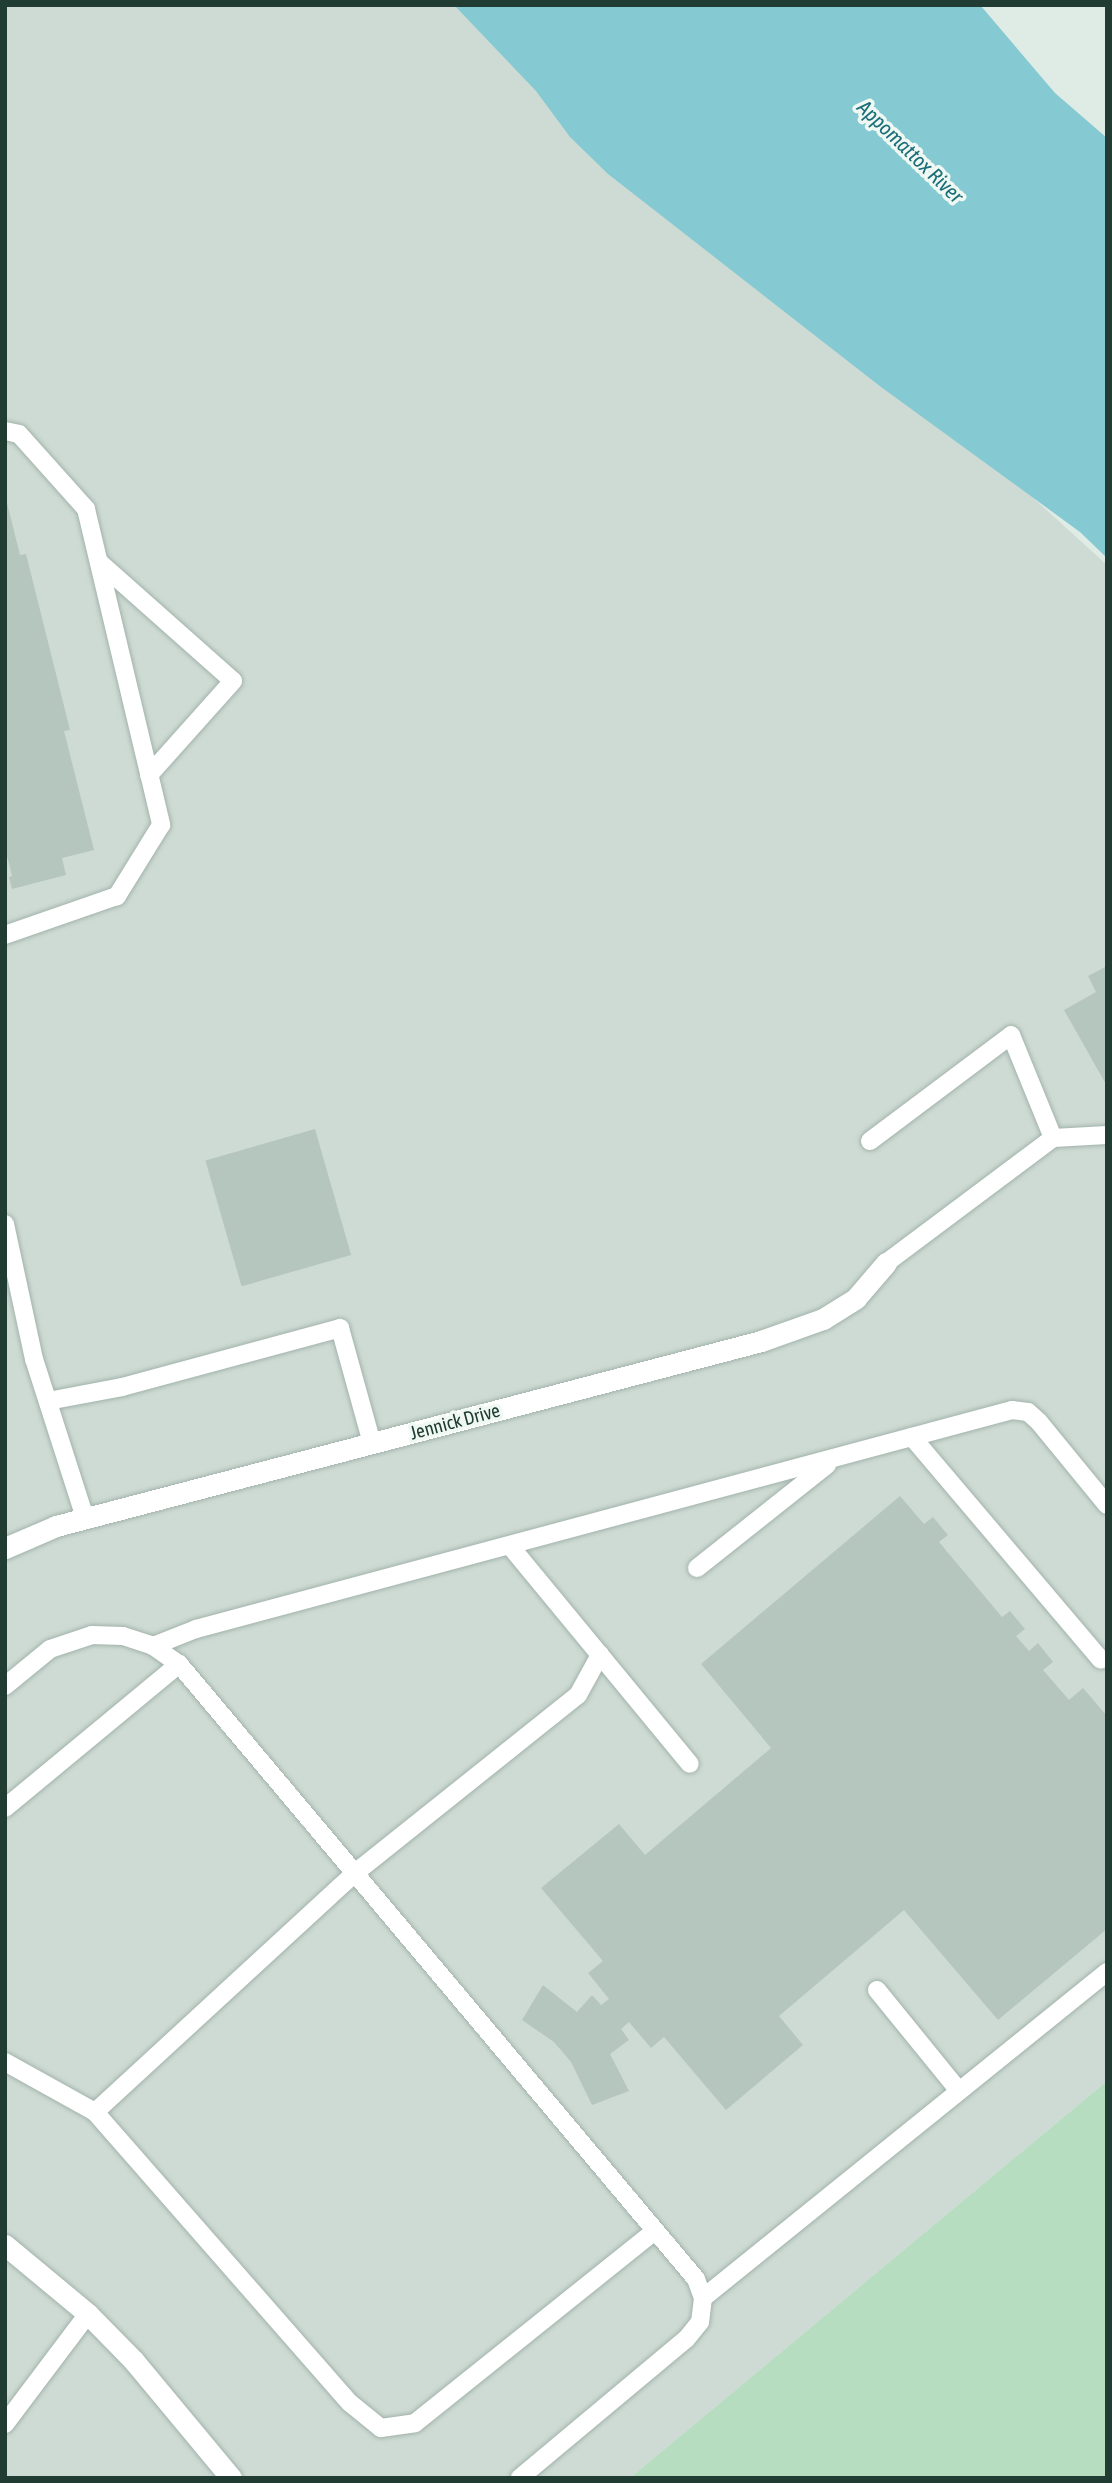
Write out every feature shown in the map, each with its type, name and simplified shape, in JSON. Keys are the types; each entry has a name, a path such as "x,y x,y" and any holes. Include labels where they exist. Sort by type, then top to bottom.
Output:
{"street":[{"name":"Jennick Drive","path":"5,1548 56,1526 85,1518 761,1341 823,1319 856,1298 886,1263"},
{"path":"5,2245 88,2314 134,2361 231,2478"}],"lane":[{"path":"5,431 19,434 86,509 161,825 117,896 5,935"},
{"path":"99,562 233,681 149,775"},
{"path":"870,1141 1012,1035 1053,1138"},
{"path":"886,1263 1053,1138 1107,1135"},
{"path":"5,1224 34,1359 85,1518"},
{"path":"48,1401 122,1387 340,1328 372,1443"},
{"path":"153,1646 196,1629 1012,1410 1028,1412 1107,1505"},
{"path":"912,1437 1105,1661"},
{"path":"697,1568 835,1458"},
{"path":"510,1546 690,1764"},
{"path":"5,1686 50,1649 92,1635 123,1636 153,1646 179,1664 696,2279 703,2298 700,2322 686,2339 520,2478"},
{"path":"95,2112 355,1873 578,1695 600,1655"},
{"path":"5,1808 179,1664"},
{"path":"703,2298 1107,1972"},
{"path":"877,1990 959,2091"},
{"path":"5,2062 95,2112 350,2403 380,2428 415,2423 655,2231"},
{"path":"5,2424 88,2314"}],"shaded area":[{"path":"5,5 491,5 1107,565 1107,2081 630,2478 5,2478"}],"green space":[{"path":"1107,2081 1107,2478 630,2478"}],"water":[{"name":"Appomattox River","path":"454,5 981,6 1055,93 1107,138 1107,558 1080,532 881,387 608,174 570,137 536,91"}],"building":[{"path":"6,499 20,555 26,554 70,730 64,731 94,850 62,858 66,875 12,889 9,877 12,876 5,848"},
{"path":"1107,966 1107,1086 1064,1010 1096,992 1088,976"},
{"path":"315,1129 351,1255 242,1286 205,1160"},
{"path":"900,1496 924,1524 933,1517 948,1535 939,1542 1002,1617 1010,1611 1025,1629 1016,1636 1029,1651 1038,1643 1053,1662 1043,1670 1069,1700 1083,1688 1107,1716 1107,1929 998,2020 904,1910 779,2016 803,2045 726,2110 664,2037 651,2048 629,2022 621,2029 629,2040 610,2054 629,2091 592,2105 571,2062 554,2042 522,2020 543,1985 577,2012 592,1995 601,2005 609,1999 588,1973 603,1961 541,1888 619,1824 645,1855 771,1748 701,1664"}]}
